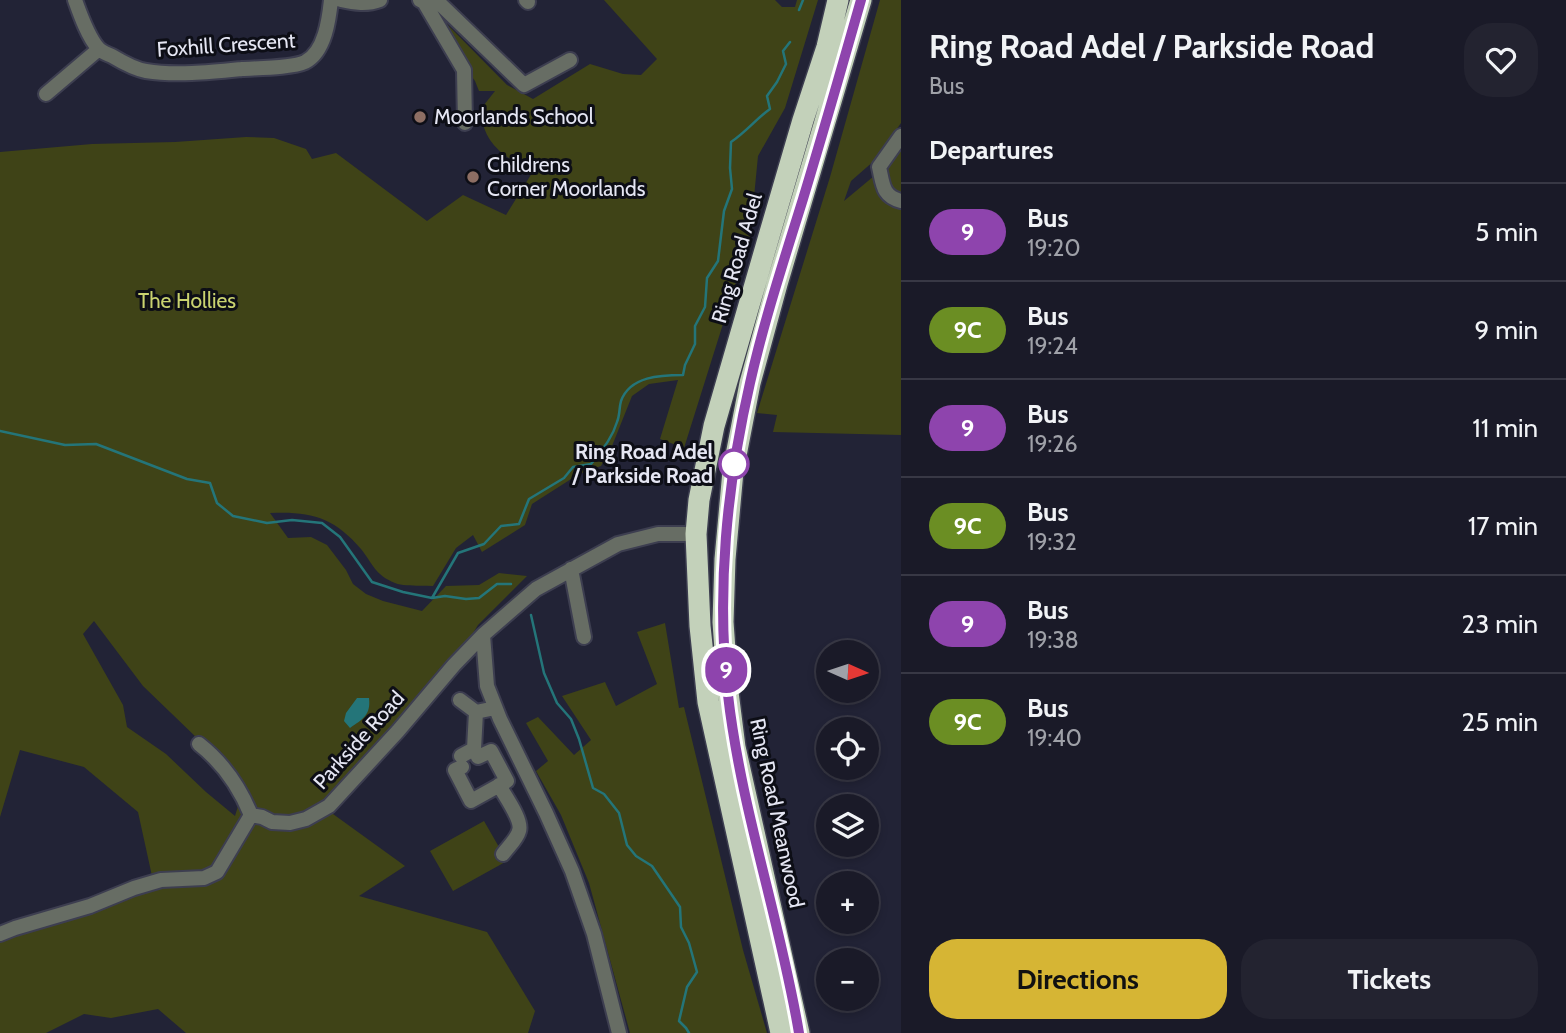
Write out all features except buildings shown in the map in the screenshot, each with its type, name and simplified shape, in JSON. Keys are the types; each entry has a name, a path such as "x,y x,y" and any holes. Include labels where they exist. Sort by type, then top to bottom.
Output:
{"highway":[{"name":"Ring Road Adel","path":"696,534 699,500 715,426 765,248 827,47 838,0"},
{"name":"Ring Road Meanwood","path":"799,1033 735,747 723,622 728,516 733,471 750,383 862,0"},
{"name":"Ring Road Meanwood","path":"696,534 700,626 708,702 781,1033"}],"street":[{"path":"46,94 99,49 75,0"},
{"name":"Foxhill Crescent","path":"99,49 143,71 164,73 293,65 306,62 316,52 326,28 331,0"},
{"path":"341,0 356,3 380,0"},
{"path":"421,0 464,70 465,123"},
{"path":"436,0 524,85 570,60"},
{"path":"901,136 879,167 885,191 889,196 901,201"},
{"name":"Parkside Road","path":"251,815 272,822 290,822 306,819 329,806 454,665 483,635 536,589 618,544 658,534 696,534"},
{"path":"571,569 584,637"},
{"path":"483,635 487,686 572,871 594,934 619,1033"},
{"path":"460,700 476,712 495,708"},
{"path":"466,759 476,712"},
{"path":"0,934 161,880 204,878 217,872 251,815 242,794 210,753 199,744"},
{"path":"491,751 507,781 471,801 455,771 466,759 491,751"},
{"path":"499,785 520,826 519,832 503,854"}],"green space":[{"name":"The Hollies","path":"604,0 775,0 782,7 795,7 797,0 818,0 785,108 758,156 750,238 684,448 660,439 678,380 649,384 632,396 601,466 579,474 532,504 525,525 482,552 473,535 456,548 433,586 403,585 388,580 379,573 351,538 320,518 297,513 270,513 288,538 311,537 327,545 353,584 366,594 422,611 446,586 479,585 499,573 527,576 478,625 446,666 326,802 333,814 405,866 359,896 487,932 535,1011 528,1033 186,1033 158,1009 111,1018 84,1014 46,1033 0,1033 0,942 152,876 138,812 84,767 20,750 0,817 0,152 92,144 274,138 306,149 312,159 336,153 427,221 463,195 506,215 532,173 497,148 486,133 480,110 495,91 479,91 433,10 507,85 533,99 590,64 623,74 641,75 657,59","holes":["94,621 143,686 198,739 201,737 243,790 235,816 166,754 127,727 123,705 83,634"]},
{"path":"880,0 901,0 901,123 875,160 851,181 844,201 886,166 901,147 901,435 773,432 777,415 757,413 830,177"},
{"path":"665,623 679,708 684,707 743,950 767,1033 630,1033 589,883 561,815 536,771 548,761 526,723 538,717 574,755 591,740 562,696 605,682 616,706 657,684 637,632"},
{"path":"484,821 507,861 453,891 430,851"}],"shaded area":[{"path":"357,698 369,698 369,709 362,719 350,728 344,721 346,713"}],"waterway":[{"path":"799,10 803,0"},
{"path":"432,598 458,553 484,544 501,526 519,524 529,499 564,478 573,467 591,464 612,434 621,401 631,386 656,377 683,375 695,344 695,326 705,307 707,278 718,261 724,211 732,189 731,142 770,109 767,96 786,64 783,51 790,42"},
{"path":"0,431 65,445 96,444 187,479 210,483 217,503 233,516 267,523 292,520 322,523 340,537 372,582 403,592 432,598 445,596 466,599 479,598 497,584 511,584"},
{"path":"531,615 544,673 557,703 571,719 593,788 604,794 619,813 627,845 636,856 652,866 680,907 681,927 689,943 697,972 687,987 679,1021 689,1033"}],"bus line":[{"name":"9","path":"799,1033 735,747 723,622 728,516 733,471 750,383 861,0"}],"place":[{"name":"Moorlands School","path":"420,117"},
{"name":"Childrens Corner Moorlands","path":"473,177"},
{"name":"Ring Road Adel / Parkside Road","path":"734,464"}]}
